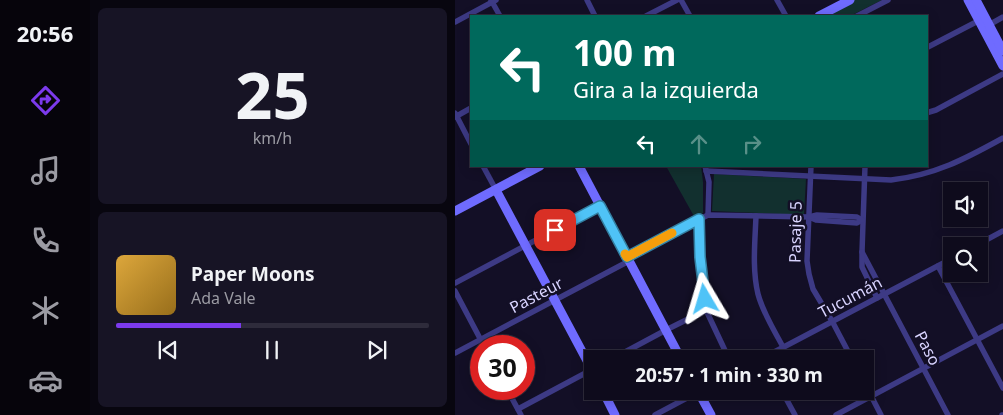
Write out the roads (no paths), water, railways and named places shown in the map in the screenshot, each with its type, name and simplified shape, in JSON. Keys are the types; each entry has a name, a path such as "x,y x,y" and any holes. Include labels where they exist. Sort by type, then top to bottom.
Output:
{"main road":[{"path":"824,15 849,0"},
{"path":"968,0 1003,52"},
{"path":"976,0 1003,66"},
{"path":"455,211 538,167"},
{"path":"580,167 676,350"},
{"path":"496,190 584,355"},
{"path":"608,400 615,415"},
{"path":"704,400 711,415"}],"street":[{"path":"587,0 594,15"},
{"path":"648,15 677,0"},
{"path":"681,0 689,15"},
{"path":"777,0 785,15"},
{"path":"859,15 888,0"},
{"path":"455,22 493,1 500,15"},
{"path":"928,47 984,22 1003,17"},
{"path":"928,112 936,110 1003,74"},
{"path":"470,108 456,115 470,142"},
{"path":"863,220 857,217 817,214 809,217 708,215 709,182 705,169 810,177 891,180 925,174 949,166 1003,138"},
{"path":"484,167 496,190"},
{"path":"757,167 757,173"},
{"name":"Pasaje 5","path":"811,167 807,261 809,274 813,290 847,350"},
{"path":"865,167 862,267 877,298"},
{"path":"455,283 600,206"},
{"name":"Pasteur","path":"490,335 708,215"},
{"path":"756,216 754,266 758,292 761,304 783,348"},
{"path":"699,219 700,257 706,310 725,350"},
{"path":"988,239 1003,231"},
{"name":"Paso","path":"862,252 948,415"},
{"name":"Tucumán","path":"779,350 943,263"},
{"path":"938,266 1003,388"},
{"path":"455,291 478,335"},
{"path":"628,350 706,310"},
{"path":"874,394 1003,326"},
{"name":"Pasteur","path":"455,353 470,346"},
{"path":"513,400 519,412 584,375"},
{"path":"655,415 682,400"},
{"path":"787,400 795,415"},
{"path":"836,415 864,400"},
{"path":"873,400 881,415"}]}
